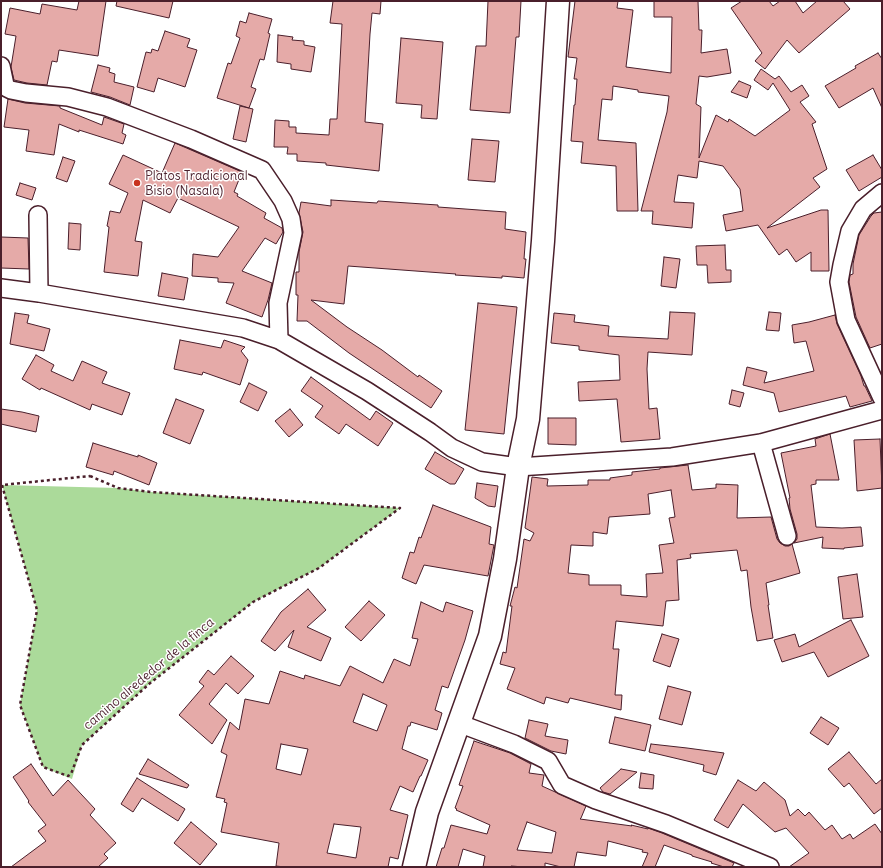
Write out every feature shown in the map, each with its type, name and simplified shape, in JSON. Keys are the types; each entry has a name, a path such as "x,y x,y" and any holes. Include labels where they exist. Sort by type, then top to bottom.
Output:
{"street":[{"path":"414,867 427,812 490,636 504,560 518,467 528,419 544,241 558,1"},
{"path":"1,66 3,85 11,90 68,97 107,108 191,139 262,170 283,201 291,219 292,233 278,303 279,340"},
{"path":"882,193 863,210 850,232 839,282 846,320 882,398"},
{"path":"38,215 39,293"},
{"path":"1,288 39,293 243,328 279,340 367,391 452,448 482,462 518,467 672,457 761,444 882,410"},
{"path":"761,444 787,536"},
{"path":"458,723 514,744 548,761 562,785 596,800 666,824 770,867"}],"path":[{"name":"camino alrededor de la finca","path":"90,476 118,488 151,492 400,508 319,568 253,602 149,684 82,745 71,774 68,776 43,767 20,705 37,610 2,485 90,476"}],"green space":[{"path":"2,485 118,488 151,492 400,508 319,568 253,602 149,684 82,745 72,779 43,767 20,705 37,610"}],"building":[{"path":"79,1 106,1 98,56 59,50 57,62 52,61 47,85 14,80 11,67 16,36 5,34 10,8 40,14 42,4 77,10"},
{"path":"117,1 173,1 169,18 116,6"},
{"path":"333,1 381,1 380,14 372,13 365,122 383,124 379,171 326,165 326,163 297,161 297,154 287,154 288,147 274,147 275,120 289,121 289,127 296,127 296,133 329,135 330,119 337,119 342,24 330,23"},
{"path":"488,1 521,1 519,37 516,37 510,113 470,110 476,46 486,46"},
{"path":"575,1 618,1 617,8 633,10 626,67 671,73 672,17 654,17 654,1 698,1 699,30 702,30 701,53 727,49 731,73 707,77 699,76 696,104 701,107 699,158 716,115 728,122 729,119 755,136 790,110 773,83 768,90 754,80 761,69 775,79 779,76 791,92 802,85 809,96 800,102 816,122 812,124 827,169 813,178 820,187 767,228 821,210 828,210 829,271 811,271 811,252 796,262 787,249 779,255 758,225 726,231 723,215 743,211 740,189 723,166 699,161 697,178 678,175 674,202 694,203 692,228 652,224 653,211 641,211 667,112 669,96 638,92 638,90 613,86 612,100 602,99 598,140 636,143 638,211 617,211 616,166 581,163 583,142 571,141 577,79 574,79 577,58 568,57"},
{"path":"742,1 769,1 773,6 780,1 795,1 803,13 817,1 843,1 850,9 799,53 787,40 765,69 755,61 762,53 731,8"},
{"path":"249,13 272,19 268,33 270,34 264,60 260,59 251,87 256,89 249,108 217,98 228,63 231,64 240,38 236,36 240,21 246,23"},
{"path":"165,31 190,39 187,47 197,50 185,87 158,78 154,92 137,87 146,52 151,53 152,49 158,51"},
{"path":"278,35 293,37 292,40 304,41 304,45 315,47 311,72 291,69 291,64 277,62"},
{"path":"401,38 443,42 437,119 421,118 422,105 396,103"},
{"path":"878,53 882,59 882,108 873,88 839,108 825,86"},
{"path":"98,65 110,68 109,72 115,74 114,82 134,87 130,105 110,97 91,92"},
{"path":"739,81 751,86 747,98 731,92"},
{"path":"8,99 25,103 60,106 60,108 102,125 104,117 124,124 122,133 126,135 123,144 79,130 79,132 59,124 54,155 26,151 29,130 4,127"},
{"path":"240,106 253,109 246,142 233,139"},
{"path":"472,139 499,141 495,182 468,180"},
{"path":"175,143 242,172 234,192 238,194 237,196 266,213 264,218 282,228 283,232 276,244 265,238 242,271 272,283 262,317 226,303 234,283 218,282 218,278 192,276 193,254 218,257 239,227 178,198 170,213 143,200 135,241 142,242 138,276 104,272 109,227 107,226 110,211 120,213 128,193 109,184 123,155 162,173"},
{"path":"873,155 882,170 882,177 859,191 846,170"},
{"path":"63,157 75,161 67,182 56,178"},
{"path":"20,183 36,188 32,200 16,195"},
{"path":"331,200 438,205 438,207 506,212 505,229 526,232 524,278 455,275 456,274 348,266 344,304 311,300 418,377 419,375 442,391 431,408 349,353 307,321 297,321 298,295 296,295 296,272 299,272 299,252 303,232 299,213 301,202 331,206"},
{"path":"882,212 882,344 870,348 856,317 849,282 850,275 853,274 853,264 859,235 874,213"},
{"path":"69,223 81,224 80,250 68,249"},
{"path":"1,237 28,238 29,269 1,268"},
{"path":"725,245 726,270 731,270 731,282 708,283 707,265 697,265 696,246"},
{"path":"664,257 680,259 676,288 661,286"},
{"path":"162,273 188,278 184,300 158,296"},
{"path":"478,303 517,307 504,434 465,430"},
{"path":"670,312 695,313 692,355 648,352 647,369 649,409 657,408 660,439 621,442 617,399 579,401 578,382 620,380 619,355 579,350 579,346 551,343 554,313 575,315 574,322 609,326 608,336 668,339"},
{"path":"769,312 781,313 779,331 766,330"},
{"path":"15,313 29,315 27,323 50,329 44,351 10,344"},
{"path":"835,315 837,324 872,401 850,407 846,396 779,412 774,393 743,385 747,367 767,372 764,383 814,371 806,341 794,343 792,325"},
{"path":"180,340 221,348 224,340 245,347 241,351 248,360 240,385 203,372 202,375 174,369"},
{"path":"36,355 54,365 51,371 73,381 82,361 107,372 102,383 130,393 122,415 92,404 90,410 41,388 40,390 22,379"},
{"path":"311,377 370,420 376,411 393,423 378,446 346,424 339,434 315,417 323,406 301,391"},
{"path":"249,383 267,392 258,411 240,402"},
{"path":"732,390 744,393 740,407 729,404"},
{"path":"176,399 204,410 190,444 163,433"},
{"path":"1,409 39,416 36,432 1,424"},
{"path":"290,409 303,425 289,437 275,421"},
{"path":"548,418 576,418 576,445 548,444"},
{"path":"830,434 839,480 816,480 816,484 811,485 816,527 861,527 863,546 844,549 822,548 823,537 794,543 797,539 797,534 790,509 790,498 781,453 816,446 815,439"},
{"path":"880,439 882,488 857,491 854,440"},
{"path":"93,443 138,457 138,455 157,463 149,485 114,471 113,475 86,467"},
{"path":"435,452 464,469 455,484 450,484 425,469"},
{"path":"688,465 692,490 716,488 716,484 738,485 737,518 771,517 777,539 780,543 785,546 792,544 800,573 766,583 773,638 757,641 747,570 741,571 737,550 690,554 691,558 677,560 679,600 666,601 663,626 616,621 613,649 619,649 615,695 622,695 621,710 570,698 568,703 546,697 544,704 507,689 515,668 500,664 503,652 506,653 512,606 510,606 515,587 517,588 524,539 530,541 534,533 525,528 532,477 548,479 547,486 588,485 588,480 610,480 610,478 632,475 632,472","holes":["671,490 675,517 669,518 674,543 659,545 663,573 646,574 647,597 621,595 621,585 589,585 589,575 568,573 571,545 593,546 593,532 607,534 609,517 650,514 648,494"]},
{"path":"477,483 498,486 495,507 488,506 475,498"},
{"path":"433,505 491,527 489,544 494,545 488,576 424,565 416,584 402,578 410,552 414,553 419,537 421,538"},
{"path":"857,574 863,617 843,619 838,577"},
{"path":"308,589 326,610 307,627 331,638 321,661 288,647 294,630 275,651 261,641 281,612"},
{"path":"369,601 385,615 361,641 345,627"},
{"path":"421,602 443,612 446,602 473,611 465,640 448,688 442,686 435,710 442,713 437,730 411,722 410,726 408,726 402,749 428,760 413,792 400,786 390,810 408,815 398,859 390,857 388,867 276,866 279,843 221,832 227,803 224,802 225,799 216,797 227,755 221,752 230,722 239,730 245,699 269,704 280,671 304,679 305,675 340,686 350,666 383,683 394,659 410,666 418,639 412,638","holes":["363,694 387,705 377,731 353,722","281,744 308,749 301,775 276,769","334,824 361,827 356,858 327,853"]},
{"path":"851,620 869,656 828,677 814,652 782,662 774,640 795,634 799,647"},
{"path":"662,634 679,639 670,667 653,661"},
{"path":"231,656 254,676 238,694 226,683 209,704 227,720 212,744 179,715 204,686 199,682 208,670 214,675"},
{"path":"668,686 691,692 682,725 659,719"},
{"path":"615,717 651,725 645,751 609,743"},
{"path":"821,717 839,728 828,745 810,733"},
{"path":"529,720 548,724 545,736 568,740 566,754 551,751 525,738"},
{"path":"474,741 510,753 531,764 529,773 544,775 542,786 586,806 580,819 648,828 734,863 732,867 724,867 664,845 655,867 642,867 648,853 642,852 643,850 608,841 606,856 577,852 574,867 561,867 545,863 545,867 483,867 485,856 463,849 458,867 436,867 451,825 487,834 490,825 456,810 457,809 455,808 463,786 459,785","holes":["527,822 556,832 552,853 517,850"]},
{"path":"651,744 724,753 716,775 703,771 704,765 649,752"},
{"path":"849,752 876,784 882,779 882,808 874,814 849,783 844,787 828,769"},
{"path":"148,759 189,785 187,788 139,774"},
{"path":"31,764 53,796 68,780 95,809 90,815 116,843 104,854 108,858 98,867 11,867 46,841 38,831 46,825 28,802 29,801 13,777"},
{"path":"621,769 637,772 610,794 603,792 600,788"},
{"path":"641,773 654,775 653,789 639,788"},
{"path":"137,778 185,809 178,821 142,798 133,812 121,804"},
{"path":"738,780 756,791 764,782 785,800 790,816 798,809 805,816 809,812 825,830 832,825 842,839 850,834 853,839 875,824 882,834 882,867 789,867 809,853 786,828 775,832 743,804 728,828 714,820"},
{"path":"191,822 217,844 200,865 174,843"}],"place":[{"name":"Platos Tradicional Bisio (Nasala)","path":"137,183"}]}
